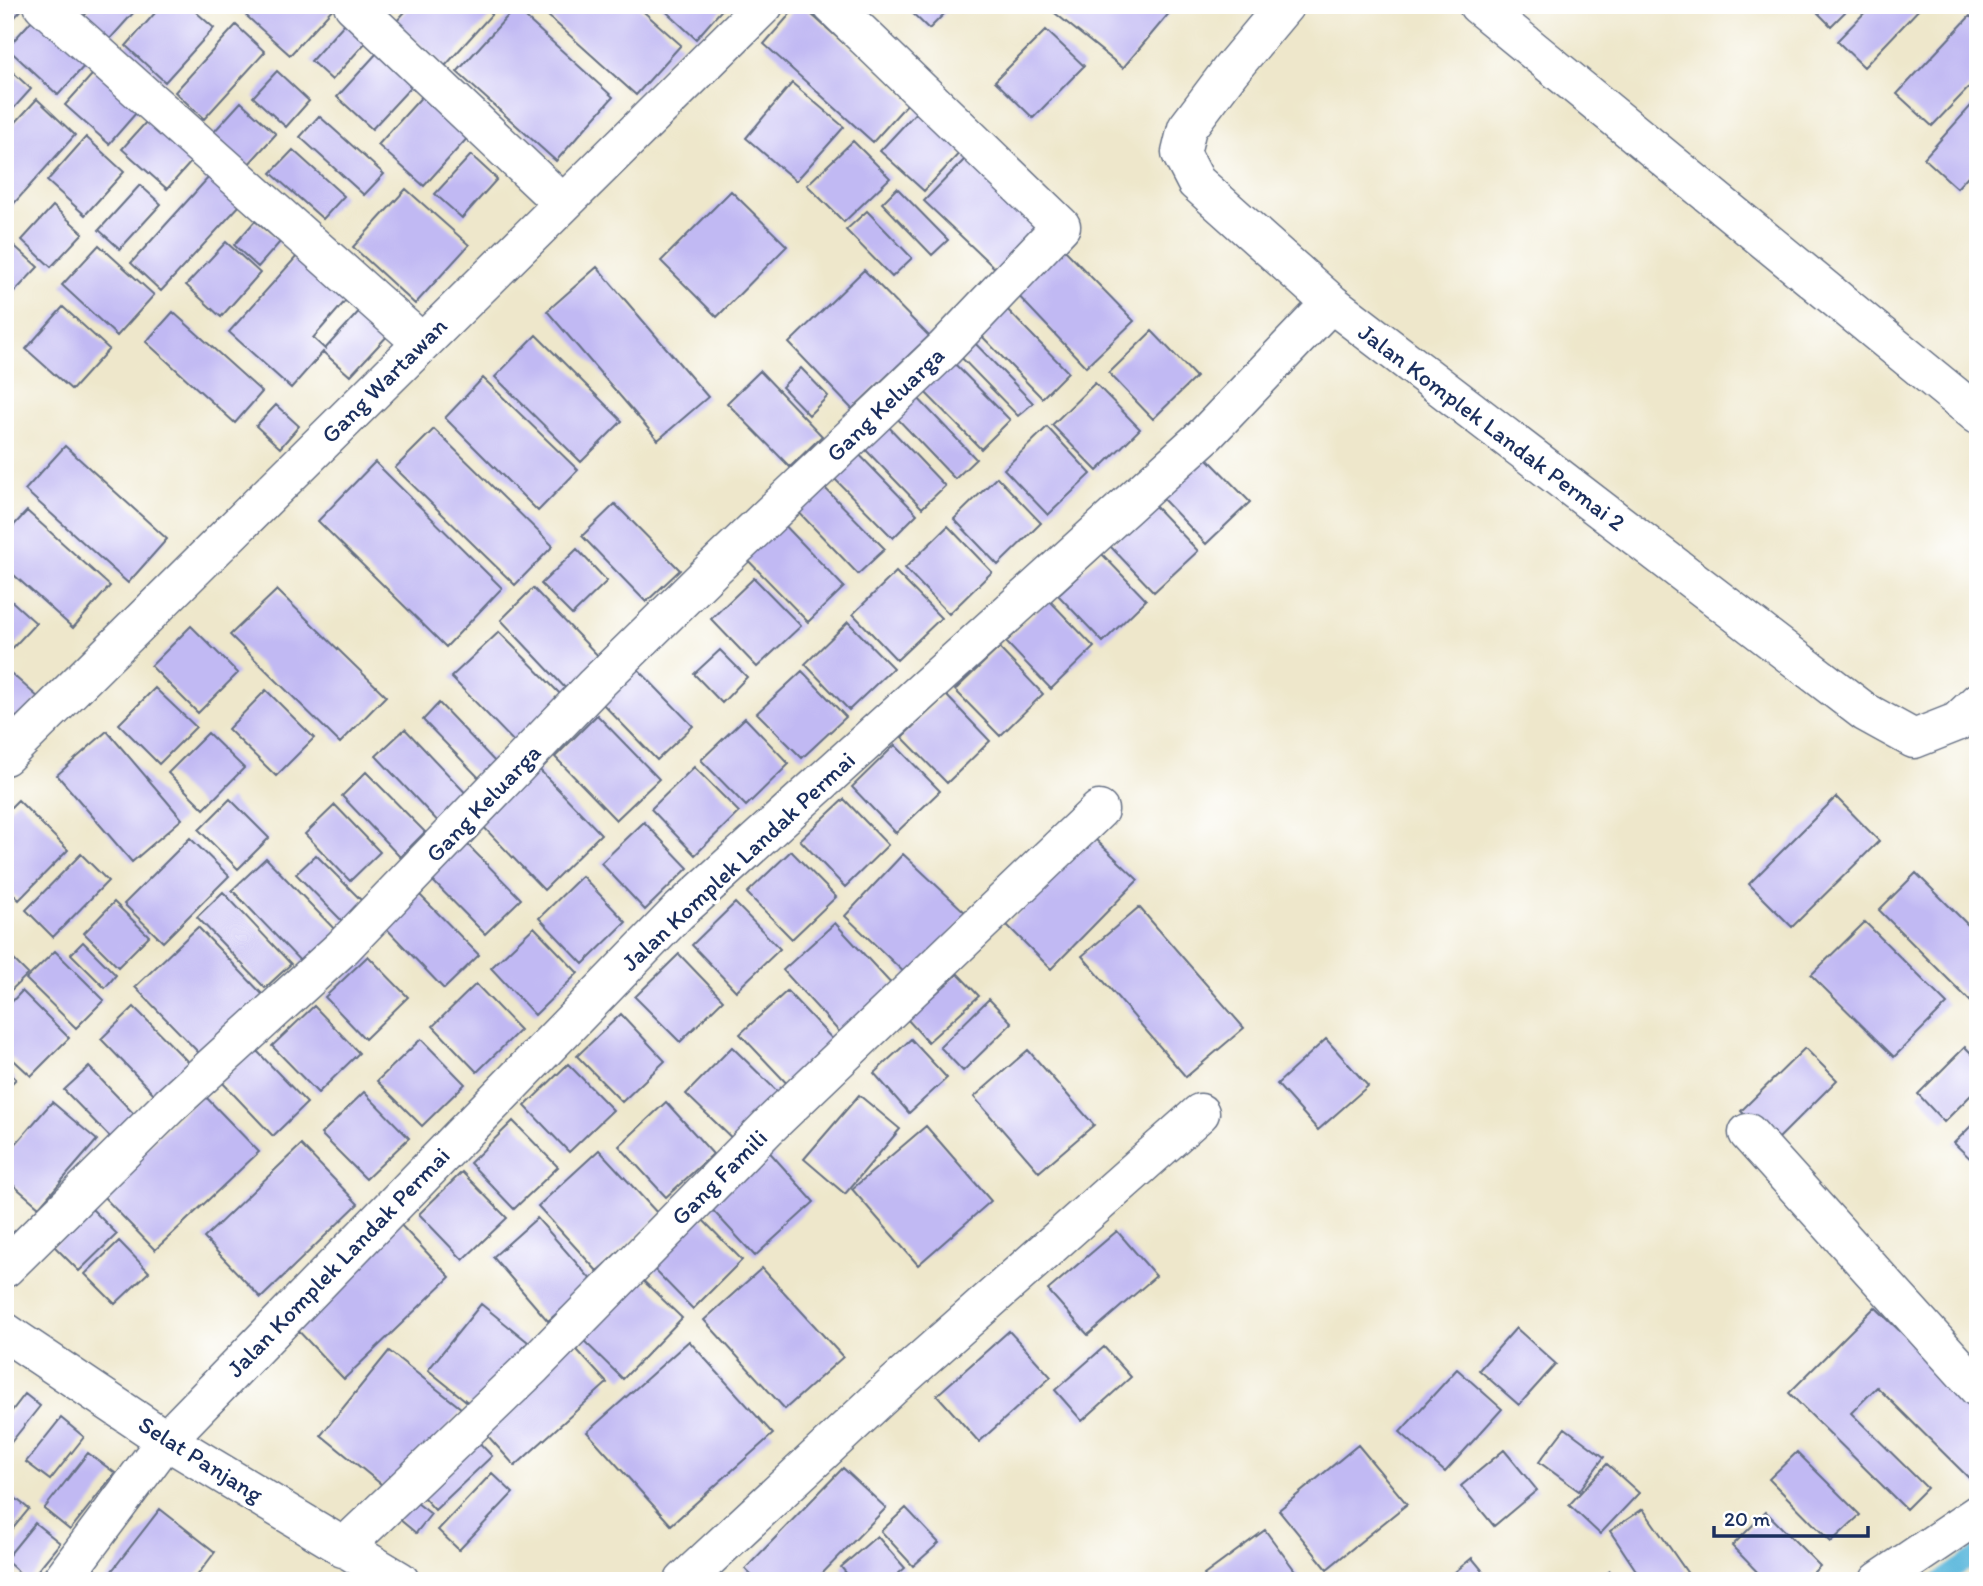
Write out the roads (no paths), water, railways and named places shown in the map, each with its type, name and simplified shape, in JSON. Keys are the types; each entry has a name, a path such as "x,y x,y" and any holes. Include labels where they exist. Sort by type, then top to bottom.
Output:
{"street":[{"path":"43,5 421,342"},
{"path":"353,5 562,204"},
{"name":"Gang Wartawan","path":"5,756 764,5"},
{"name":"Gang Keluarga","path":"5,1268 170,1105 343,947 595,685 957,335 1061,226 832,5"},
{"name":"Jalan Komplek Landak Permai 2","path":"1285,5 1187,128 1181,153 1196,182 1331,303 1865,712 1913,739 1957,722 1978,702"},
{"path":"1478,5 1978,415"},
{"name":"Jalan Komplek Landak Permai","path":"61,1581 166,1440 677,912 1206,433 1331,303"},
{"name":"Gang Famili","path":"343,1548 533,1366 768,1127 1098,810"},
{"path":"684,1581 894,1385 1200,1113"},
{"path":"1748,1133 1978,1388"},
{"name":"Selat Panjang","path":"5,1332 166,1440 400,1581"},
{"path":"1879,1581 1978,1514"}],"waterway":[{"path":"1938,1581 1978,1554"}]}
